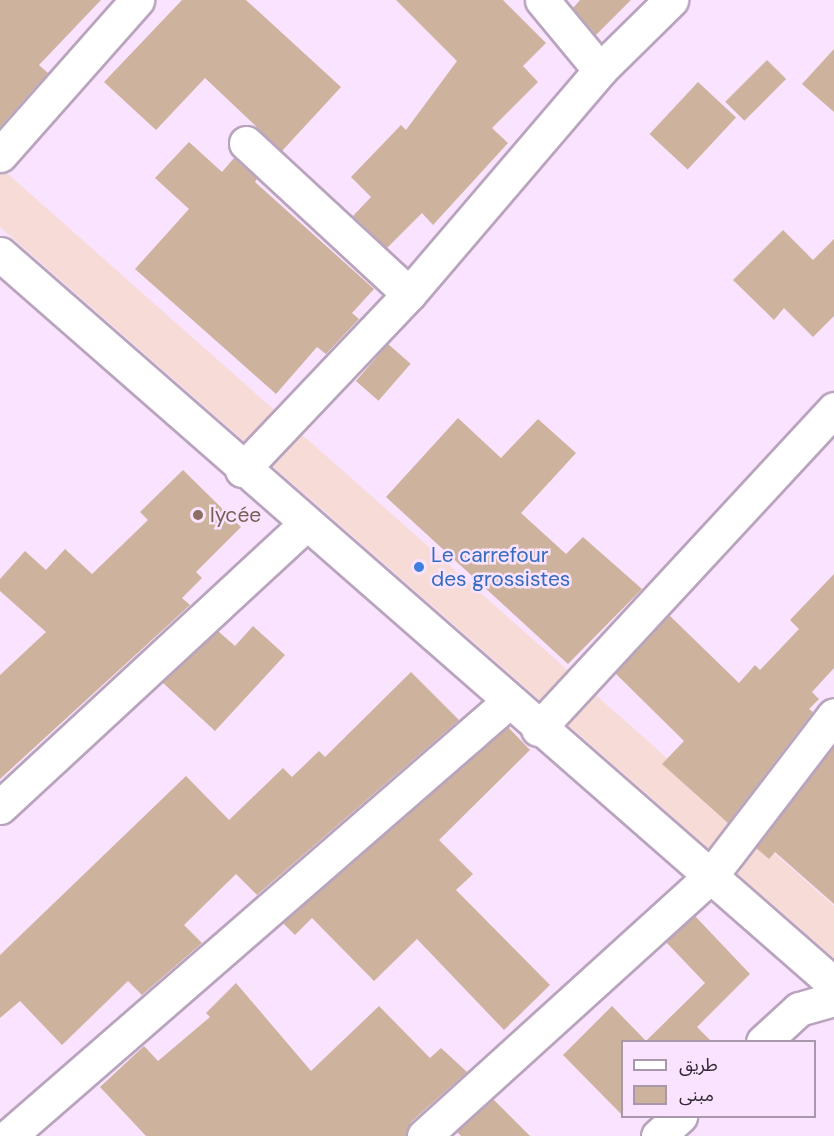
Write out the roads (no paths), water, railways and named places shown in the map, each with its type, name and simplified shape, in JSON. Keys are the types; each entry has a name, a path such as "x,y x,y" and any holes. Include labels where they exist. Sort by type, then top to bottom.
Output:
{"street":[{"path":"0,155 138,0"},
{"path":"542,0 600,70"},
{"path":"242,470 409,294 600,70 670,0"},
{"path":"246,143 409,294"},
{"path":"0,254 304,525 834,984"},
{"path":"538,729 834,409"},
{"path":"0,807 304,525"},
{"path":"9,1136 508,702"},
{"path":"424,1136 709,878 834,714"},
{"path":"764,1040 799,1009 834,999"},
{"path":"658,1136 678,1118"}],"place":[{"name":"lycée","path":"198,515"},
{"name":"Le carrefour des grossistes","path":"419,567"}]}
